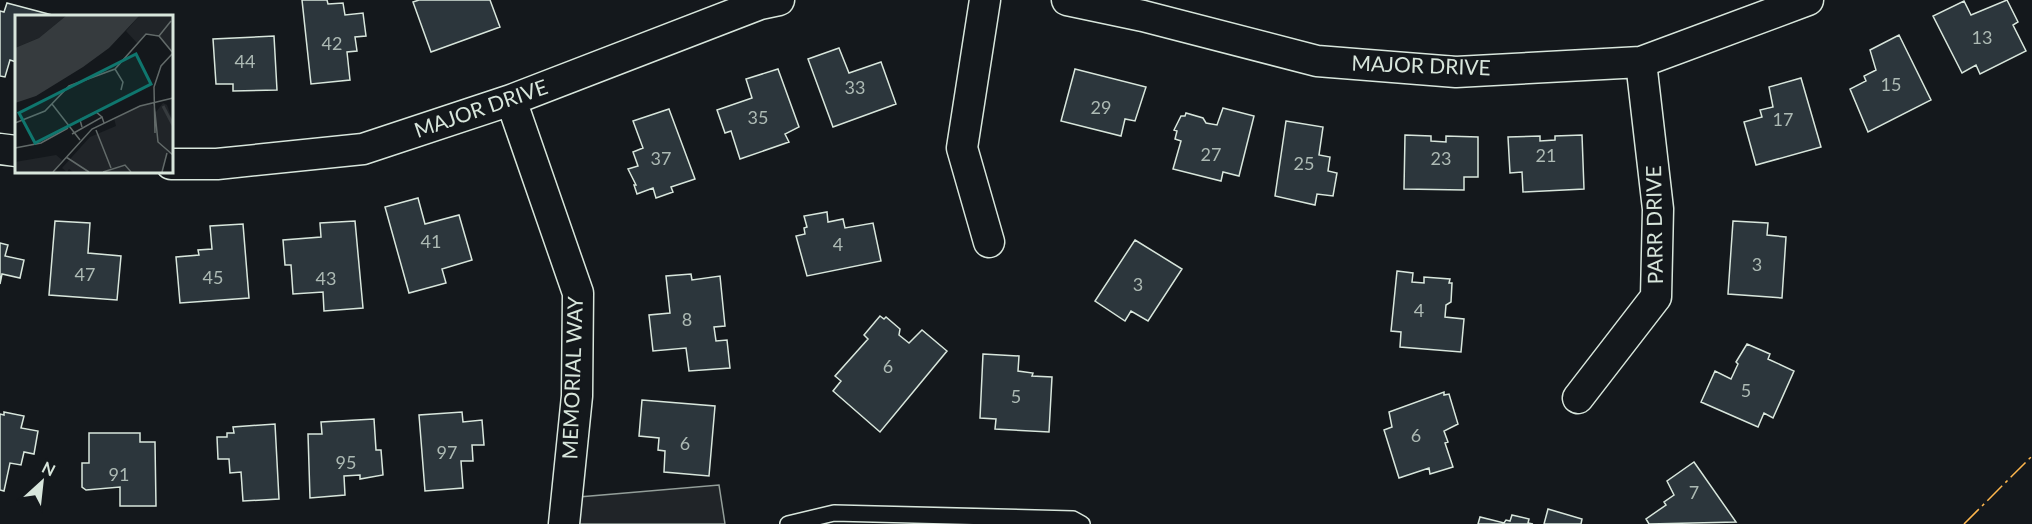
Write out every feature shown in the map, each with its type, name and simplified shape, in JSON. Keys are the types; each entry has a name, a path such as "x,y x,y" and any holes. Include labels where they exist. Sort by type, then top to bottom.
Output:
{"street":[{"name":"MAJOR DRIVE","path":"172,164 217,164 363,149 511,100 760,4 779,0"},
{"path":"985,0 962,148 989,242"},
{"name":"MAJOR DRIVE","path":"1067,0 1143,16 1317,61 1456,72 1641,62 1808,0"},
{"name":"PARR DRIVE","path":"1578,398 1656,297 1658,209 1641,62"},
{"name":"MEMORIAL WAY","path":"511,100 578,293 577,396 564,524"},
{"path":"0,149 15,151"}],"lane":[{"path":"788,524 834,513 1073,519 1082,524"}],"shaded area":[{"path":"719,485 725,524 564,524 567,498"}],"building":[{"path":"302,0 327,0 328,4 343,3 345,15 363,13 366,36 355,37 357,51 347,52 350,80 311,84"},
{"path":"419,0 490,0 500,27 431,52 413,2"},
{"path":"2007,0 2018,22 2013,25 2026,51 1980,74 1976,65 1962,73 1933,16 1964,1 1971,15"},
{"path":"7,3 52,15 15,15 15,62 10,60 5,77 0,76 0,11 4,12"},
{"path":"1899,35 1931,100 1868,132 1850,89 1866,81 1864,76 1876,70 1870,50"},
{"path":"274,36 277,90 233,91 233,84 216,84 213,39"},
{"path":"839,48 849,73 881,62 896,104 833,127 808,59"},
{"path":"778,69 799,127 785,134 789,142 740,159 731,131 725,133 717,110 752,98 746,79"},
{"path":"1075,69 1146,87 1135,121 1125,119 1121,136 1061,121"},
{"path":"1801,78 1821,147 1756,165 1744,122 1762,117 1760,110 1773,107 1769,87"},
{"path":"1223,108 1254,116 1239,176 1223,172 1221,181 1173,169 1181,141 1175,139 1177,131 1174,130 1181,116 1185,116 1186,113 1203,118 1206,123 1217,125"},
{"path":"669,109 695,179 671,187 673,192 656,198 653,188 637,194 634,185 636,185 628,169 638,166 633,152 643,148 633,121"},
{"path":"1286,121 1323,127 1319,155 1330,157 1328,171 1337,173 1333,196 1317,194 1315,205 1275,196"},
{"path":"1405,135 1431,136 1431,141 1446,142 1446,136 1478,137 1478,177 1464,177 1464,190 1404,189"},
{"path":"1582,135 1584,189 1523,192 1522,172 1510,173 1508,137 1540,136 1540,141 1555,140 1555,136"},
{"path":"418,198 425,224 459,215 472,260 442,269 446,283 409,293 385,207"},
{"path":"827,212 828,222 843,219 845,228 873,223 881,261 807,276 796,236 805,234 804,228 807,227 804,216"},
{"path":"55,221 90,223 88,253 121,256 117,300 49,295"},
{"path":"355,221 363,308 324,311 323,292 293,294 291,265 285,265 283,240 321,237 320,223"},
{"path":"1733,221 1768,223 1767,235 1786,237 1782,298 1728,294"},
{"path":"243,224 249,298 180,303 176,257 199,255 198,250 212,249 210,226"},
{"path":"1135,240 1182,269 1148,321 1131,311 1125,321 1095,301"},
{"path":"0,243 8,245 5,256 24,260 20,278 2,274 0,284"},
{"path":"1397,271 1413,273 1412,282 1424,283 1424,277 1450,279 1449,283 1452,283 1451,302 1446,305 1445,317 1464,319 1461,352 1400,347 1401,332 1391,331"},
{"path":"691,274 692,280 720,276 725,326 714,327 716,341 727,340 730,368 689,371 686,348 653,351 649,315 670,313 666,276"},
{"path":"880,316 884,319 886,317 900,329 899,335 909,343 922,330 947,351 880,432 833,391 841,381 835,376 868,339 864,335"},
{"path":"1747,344 1770,354 1768,359 1794,371 1773,418 1764,413 1758,427 1701,402 1715,371 1731,379 1738,364 1736,362"},
{"path":"983,354 1019,356 1018,371 1033,373 1032,376 1052,377 1049,432 995,429 996,419 980,418"},
{"path":"1444,392 1444,395 1449,394 1458,424 1444,431 1448,442 1445,443 1453,467 1430,474 1429,468 1399,478 1384,430 1392,427 1389,412"},
{"path":"642,400 715,406 709,476 664,472 665,451 658,450 659,438 639,436"},
{"path":"4,412 24,416 21,428 38,431 34,454 24,452 21,465 10,463 4,491 0,490 0,414 4,415"},
{"path":"462,412 463,422 482,420 484,445 472,445 473,461 461,461 463,488 425,491 419,415"},
{"path":"374,419 376,450 381,450 383,475 360,479 360,475 344,476 345,495 310,498 308,434 322,434 321,422"},
{"path":"275,424 279,499 243,501 241,472 230,473 229,459 218,459 217,437 227,437 227,433 234,433 233,427"},
{"path":"89,433 140,433 140,442 155,442 156,506 120,506 120,487 86,490 82,487 82,463 89,463"},
{"path":"1694,462 1736,522 1649,524 1646,519 1666,505 1664,502 1674,495 1667,481"},
{"path":"1548,509 1582,519 1581,524 1544,524"},
{"path":"1512,515 1529,519 1528,523 1533,524 1478,524 1480,517 1504,523 1506,520 1510,521"}],"power":[{"path":"1964,524 2032,456"}]}
